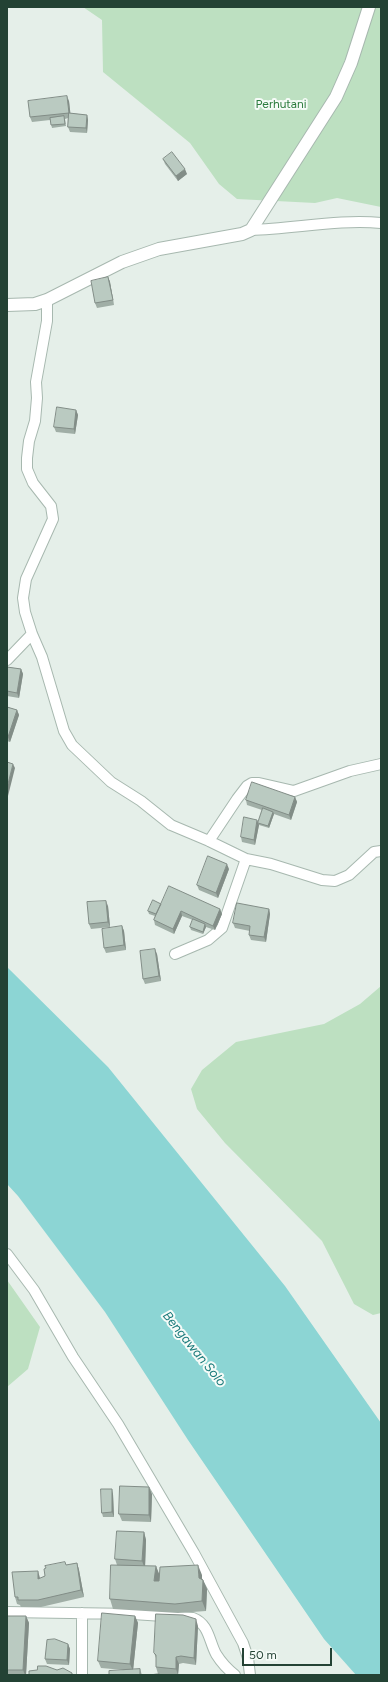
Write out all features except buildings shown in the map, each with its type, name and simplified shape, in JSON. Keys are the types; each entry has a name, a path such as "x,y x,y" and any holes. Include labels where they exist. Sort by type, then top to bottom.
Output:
{"street":[{"path":"251,230 336,97 351,63 369,7"},
{"path":"7,305 35,304 47,300 122,262 159,249 242,234 251,230 358,221 381,223"},
{"path":"47,300 47,321 36,382 37,398 35,421 28,441 27,470 33,483 50,506 53,519 25,585 23,598 32,634 42,657 64,731 72,745 111,782 141,800 171,825 246,859 271,864 322,880 335,881 349,875 374,852 381,851"},
{"path":"7,660 32,634"},
{"path":"209,841 237,799 247,786 252,783 259,783 294,791 350,771 381,764"},
{"path":"175,954 208,940 222,928 246,859"},
{"path":"7,1254 34,1290 73,1356 118,1424 194,1553 243,1643 248,1658 250,1675"},
{"path":"7,1612 133,1614 197,1620 204,1626 216,1653 223,1664 235,1675"},
{"path":"82,1613 82,1675"}],"green space":[{"name":"Perhutani","path":"83,7 381,7 381,207 337,198 315,203 237,199 219,184 190,143 103,72 102,20"},
{"path":"381,986 381,1313 373,1315 354,1304 322,1241 225,1143 197,1109 191,1089 202,1070 236,1042 324,1024 360,1004"},
{"path":"7,1280 40,1327 28,1369 7,1387"}],"water":[{"name":"Bengawan Solo","path":"7,967 108,1067 285,1286 381,1423 381,1675 356,1675 324,1639 188,1440 105,1312 18,1196 7,1184"}]}
